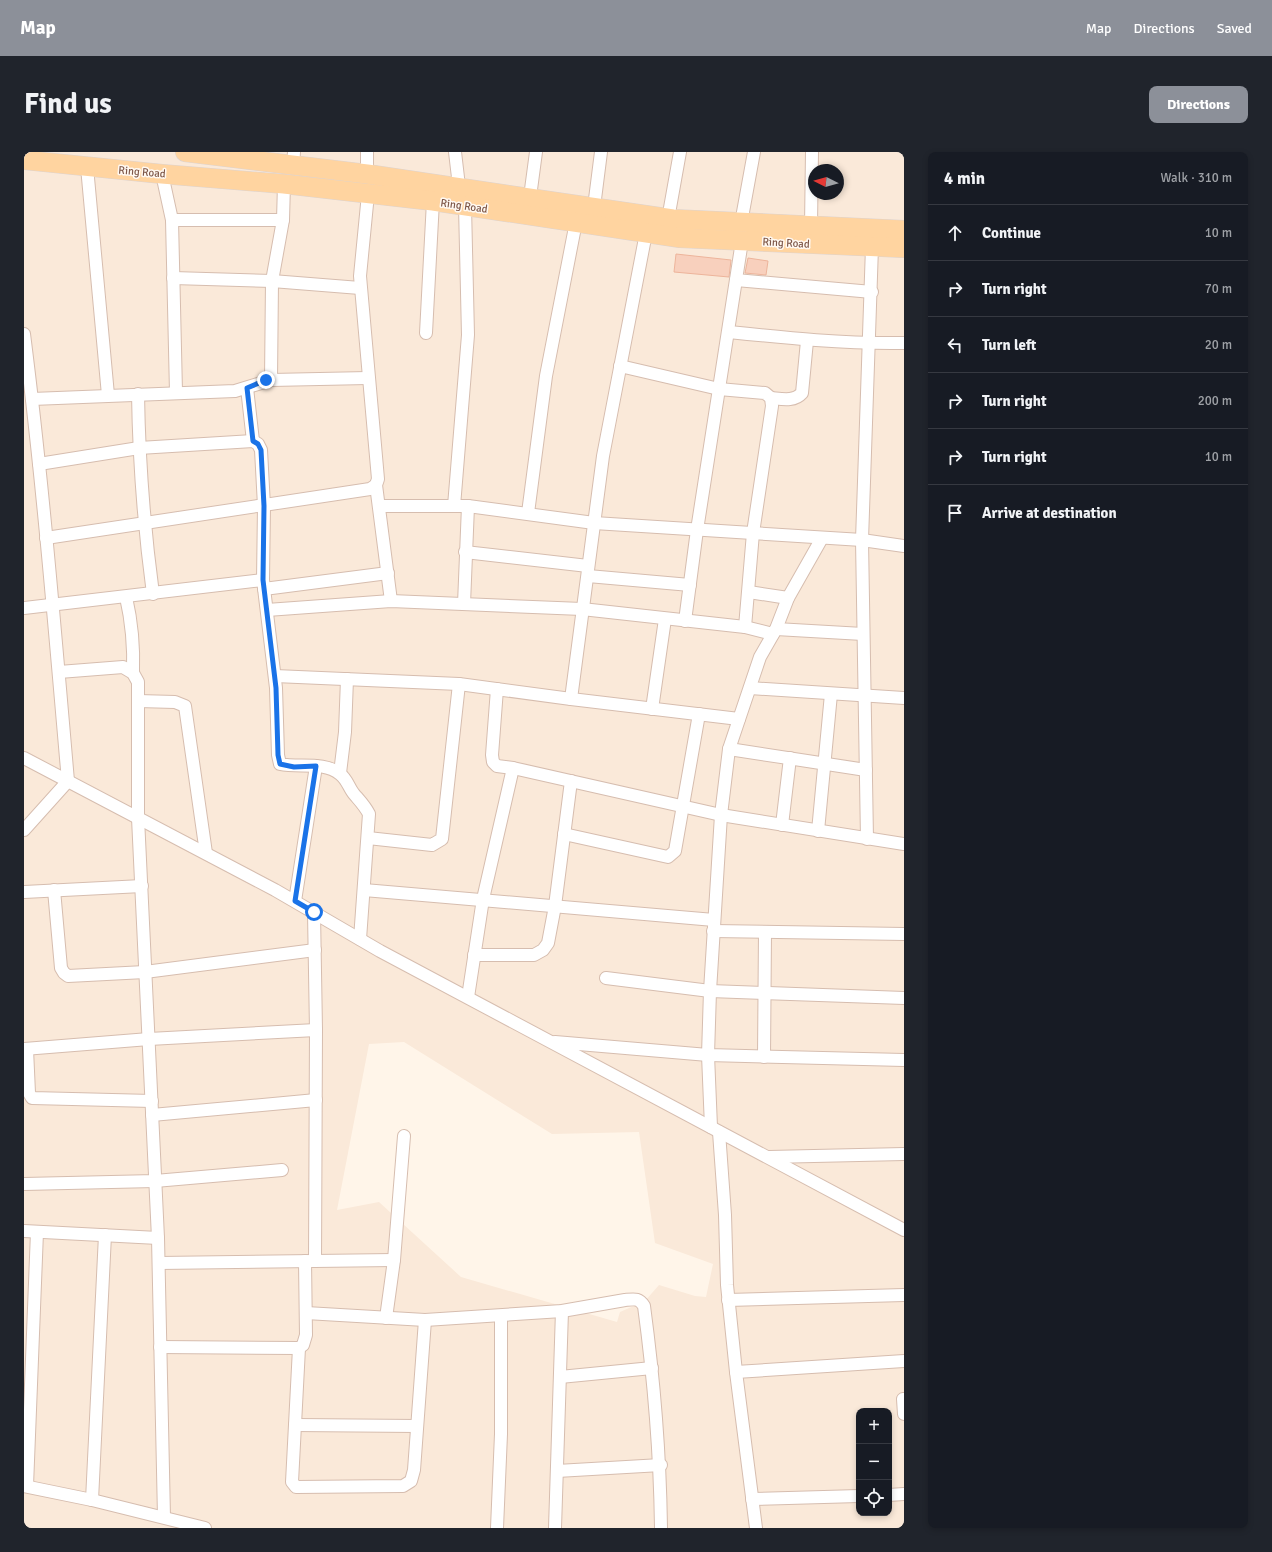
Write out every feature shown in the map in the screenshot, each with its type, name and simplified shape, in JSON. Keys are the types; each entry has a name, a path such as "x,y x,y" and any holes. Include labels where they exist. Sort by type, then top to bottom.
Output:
{"main road":[{"name":"Ring Road","path":"185,152 293,158 367,174 530,197 741,232 872,247 904,248"},
{"name":"Ring Road","path":"24,160 162,174 284,184 433,201 680,238 811,226 904,230"}],"street":[{"path":"367,152 367,174"},
{"path":"455,152 459,186"},
{"path":"530,197 536,152"},
{"path":"594,207 601,152"},
{"path":"668,219 680,152"},
{"path":"685,621 697,530 736,280 741,232 754,152"},
{"path":"811,226 812,152"},
{"path":"87,167 108,395"},
{"path":"162,174 172,220 176,392"},
{"path":"271,380 272,281 283,220 284,184"},
{"path":"368,194 361,250 360,288 378,479 376,485 380,506 391,601"},
{"path":"426,333 433,201"},
{"path":"454,506 468,335 466,206"},
{"path":"172,220 283,220"},
{"path":"528,513 546,376 576,222"},
{"path":"571,699 603,456 646,233"},
{"path":"867,839 866,696 863,634 862,540 872,292 872,247"},
{"path":"173,278 272,281 360,288"},
{"path":"736,280 872,292"},
{"path":"728,332 807,341 870,344 904,343"},
{"path":"24,334 53,605 68,782 24,830"},
{"path":"620,366 719,389 765,394 771,398 792,400 802,393 807,341"},
{"path":"32,399 176,392 235,391 271,380 368,378"},
{"path":"247,388 253,441"},
{"path":"138,394 139,448 144,524 153,594"},
{"path":"745,627 753,533 772,406 771,398"},
{"path":"39,464 139,448 253,441 258,444 261,450 264,506 264,585 275,676 278,755 280,764 294,767 316,766 340,773 354,794 366,807 369,814 368,838 360,939"},
{"path":"46,538 370,489 376,485"},
{"path":"380,506 468,506 594,523 862,540 904,546"},
{"path":"464,604 468,506"},
{"path":"756,1528 728,1300 708,1055 710,991 721,815 729,749 760,657 774,632 788,598 822,538"},
{"path":"465,552 690,585"},
{"path":"24,608 153,594 388,573"},
{"path":"749,592 788,598"},
{"path":"126,597 131,620 134,649 133,673"},
{"path":"267,610 391,601 582,608 665,619 745,627 774,632 863,634"},
{"path":"652,709 665,619"},
{"path":"59,672 123,667 133,673 138,682 138,818 158,1238 164,1518"},
{"path":"275,676 459,684 739,719"},
{"path":"340,773 345,732 347,679"},
{"path":"368,838 432,845 442,840 459,684"},
{"path":"750,688 904,698"},
{"path":"497,689 492,762 497,766 513,768 721,815 904,844"},
{"path":"818,831 823,764 831,694"},
{"path":"138,701 175,702 185,706 206,854"},
{"path":"564,834 668,857 675,851 699,714"},
{"path":"729,749 866,770"},
{"path":"24,758 295,901 360,939 904,1230"},
{"path":"782,825 790,758"},
{"path":"295,901 316,766"},
{"path":"468,997 483,899 513,768"},
{"path":"474,955 534,955 543,950 548,943 555,906 571,781"},
{"path":"24,892 142,886"},
{"path":"54,890 61,968 68,976 146,972 315,950"},
{"path":"364,890 555,906 765,932 904,934"},
{"path":"160,1348 299,1348 303,1345 306,1335 310,1261 316,1100 314,912"},
{"path":"764,1057 765,932"},
{"path":"606,978 710,991 904,998"},
{"path":"152,1101 32,1098 29,1093 26,1049 149,1039 316,1030"},
{"path":"550,1041 708,1055 904,1060"},
{"path":"152,1115 316,1100"},
{"path":"386,1318 394,1260 404,1136"},
{"path":"768,1157 904,1154"},
{"path":"24,1184 155,1181 282,1170"},
{"path":"24,1231 158,1238"},
{"path":"38,1232 26,1486 92,1500 205,1528"},
{"path":"92,1500 105,1235"},
{"path":"158,1263 394,1260"},
{"path":"728,1300 904,1294"},
{"path":"306,1313 425,1320 562,1311 625,1300 636,1299 640,1301 644,1306 652,1368 660,1466 661,1528"},
{"path":"555,1528 562,1311"},
{"path":"497,1528 501,1449 501,1316"},
{"path":"299,1348 292,1482 296,1487 403,1486 411,1481 414,1470 425,1320"},
{"path":"736,1372 904,1360"},
{"path":"560,1377 652,1368"},
{"path":"903,1400 904,1414"},
{"path":"295,1425 417,1426"},
{"path":"557,1471 660,1466"},
{"path":"892,1495 904,1494"},
{"path":"752,1499 856,1496"}],"shaded area":[{"path":"24,152 904,152 904,1528 24,1528","holes":["404,1042 552,1134 639,1132 655,1243 713,1264 706,1297 695,1296 659,1285 645,1301 620,1312 617,1322 461,1277 379,1202 337,1210 369,1044"]}],"building":[{"path":"676,254 731,260 729,277 674,272"},
{"path":"748,258 768,261 766,275 745,273"}],"route":[{"path":"266,380 247,388 253,441 258,444 261,450 264,506 263,580 276,688 278,755 280,764 294,767 316,766 295,901 314,912"}]}
